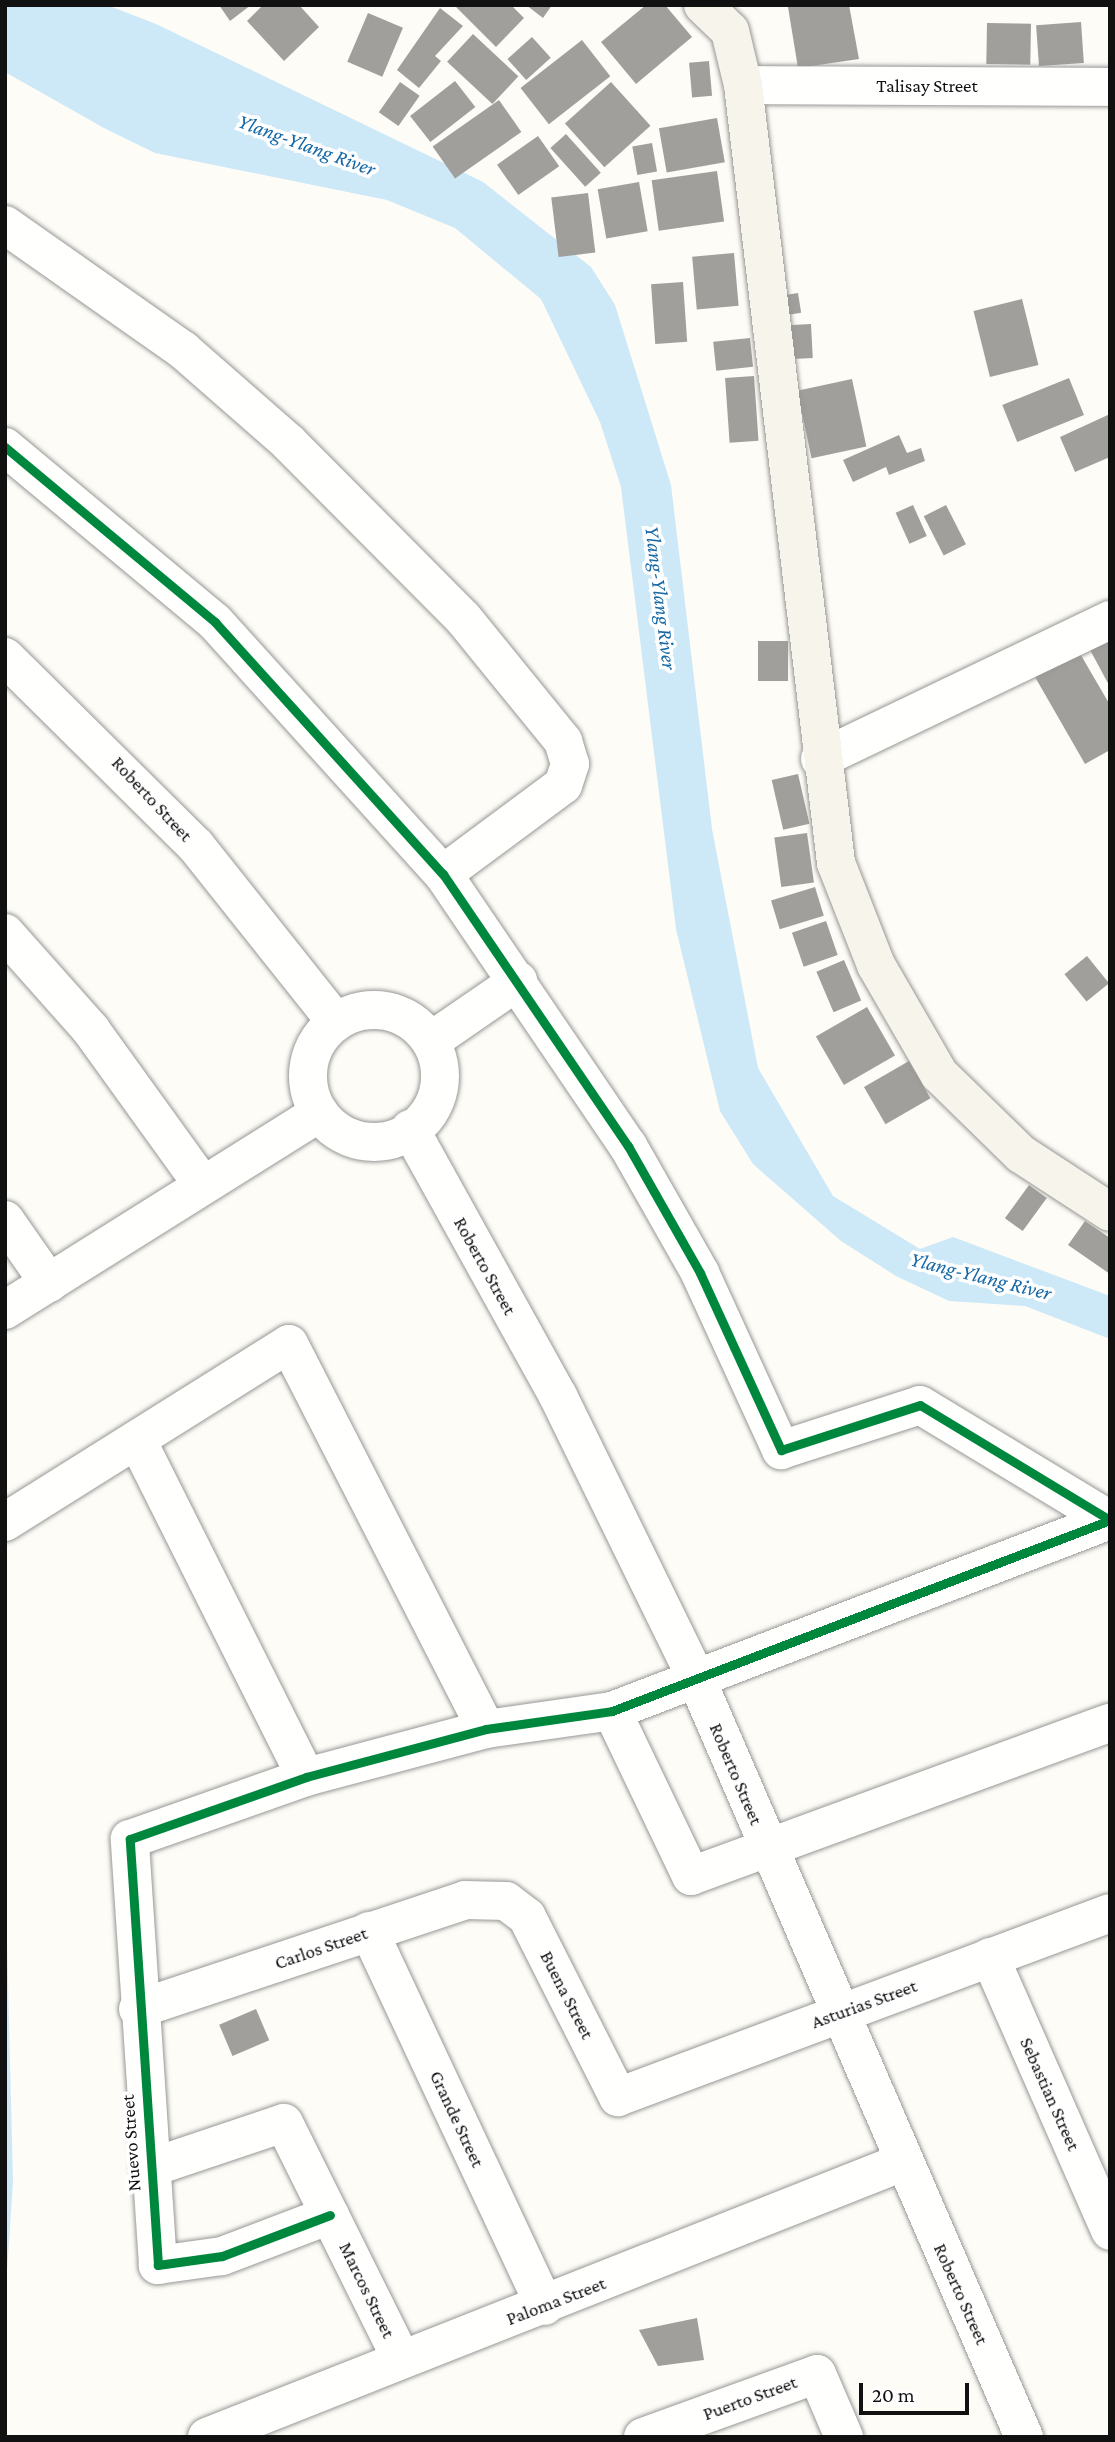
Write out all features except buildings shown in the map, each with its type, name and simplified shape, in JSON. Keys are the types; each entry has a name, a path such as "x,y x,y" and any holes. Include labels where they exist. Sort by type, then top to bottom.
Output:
{"street":[{"path":"703,5 730,32 743,85 820,760 836,863 876,965 939,1074 1020,1154 1110,1212"},
{"name":"Talisay Street","path":"743,85 1110,88"},
{"path":"5,225 183,350 298,451 463,618 563,741 570,764 563,785 443,874"},
{"path":"5,447 215,622 443,874 628,1146 700,1273 781,1450 920,1405 1110,1520 612,1710 486,1729 306,1777 137,1440"},
{"path":"820,760 1110,620"},
{"name":"Roberto Street","path":"5,657 196,846 336,1022"},
{"path":"5,933 91,1030 202,1184"},
{"path":"431,1041 518,981"},
{"path":"380,1010 409,1020 431,1041 441,1083 432,1110 410,1129 384,1141 355,1140 319,1113 307,1071 316,1044 336,1022 380,1010"},
{"path":"5,1310 319,1113"},
{"name":"Roberto Street","path":"410,1129 558,1396 696,1678 1024,2437"},
{"path":"5,1220 49,1283"},
{"path":"5,1522 289,1344 486,1729"},
{"path":"612,1710 691,1876 1110,1723"},
{"name":"Nuevo Street","path":"306,1777 130,1839 138,2009 158,2264 222,2256 330,2216"},
{"name":"Carlos Street","path":"138,2009 465,1900 506,1902"},
{"name":"Buena Street","path":"506,1902 527,1917 618,2097"},
{"name":"Asturias Street","path":"618,2097 1110,1913"},
{"name":"Grande Street","path":"369,1931 545,2306"},
{"name":"Sebastian Street","path":"990,1957 1110,2231"},
{"name":"Marcos Street","path":"150,2168 284,2123 401,2358"},
{"name":"Paloma Street","path":"207,2437 401,2358 545,2306 903,2162"},
{"name":"Puerto Street","path":"661,2434 817,2374 844,2437"}],"water":[{"name":"Ylang-Ylang River","path":"5,5 107,5 156,24 483,182 591,267 615,305 671,485 712,829 758,1068 833,1196 920,1249 953,1237 1110,1296 1110,1339 1025,1306 949,1301 896,1276 841,1241 753,1164 720,1111 676,929 621,487 600,422 541,299 455,228 387,200 155,153 104,128 5,72"},
{"path":"5,1863 13,2182 5,2301"}],"cycle path":[{"path":"5,447 215,622 443,874 628,1146 700,1273 781,1450 920,1405 1110,1520"},
{"path":"330,2215 222,2256 158,2265 130,1839 306,1777 486,1729 612,1711 1110,1520"}]}
